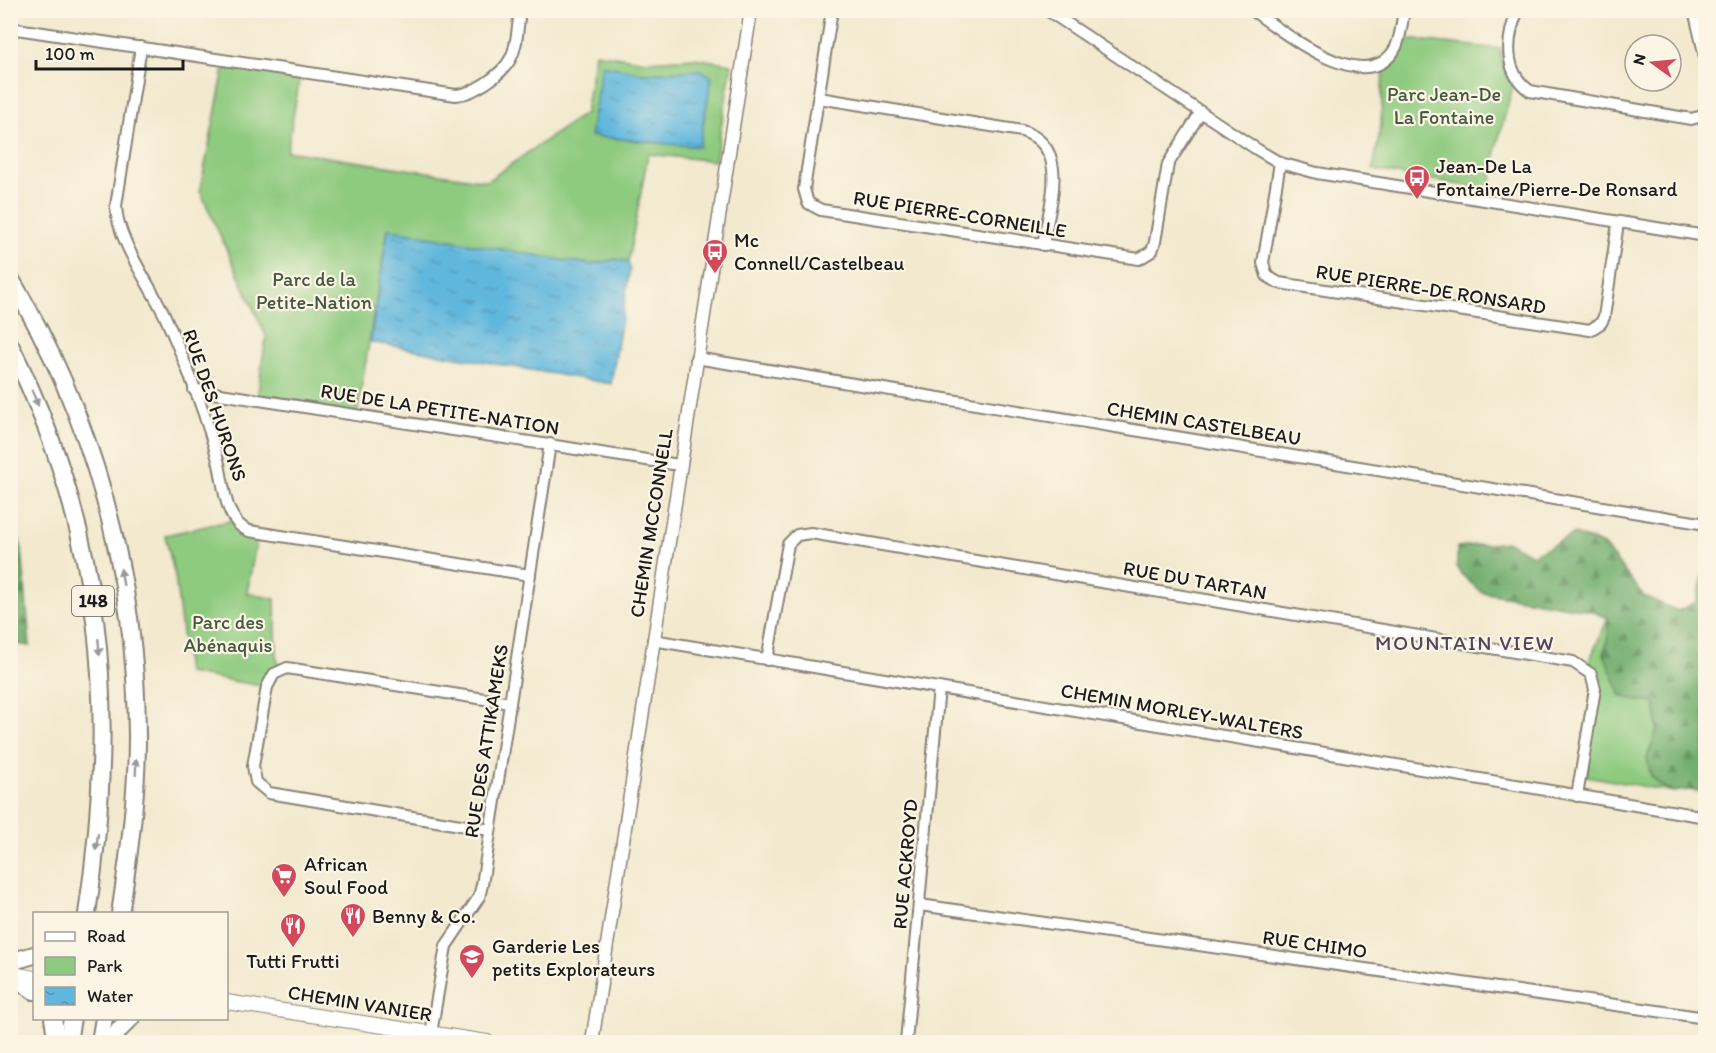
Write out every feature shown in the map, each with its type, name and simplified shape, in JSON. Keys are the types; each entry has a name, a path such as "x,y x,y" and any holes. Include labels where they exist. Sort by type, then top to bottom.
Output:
{"highway":[{"name":"148","path":"10,278 54,360 78,418 97,471 120,565 131,636 136,714 134,801 120,912"},
{"name":"148","path":"10,345 40,409 63,475 89,576 98,628 104,732 102,796 87,912"},
{"path":"127,867 129,912"},
{"path":"79,912 94,870"},
{"path":"10,963 33,955"},
{"path":"10,974 33,990"},
{"path":"53,1020 57,1042"},
{"path":"68,1042 72,1020"},
{"path":"100,1042 104,1020"},
{"path":"112,1042 129,1020"}],"main road":[{"path":"10,963 33,965"},
{"path":"10,974 33,978"},
{"name":"CHEMIN VANIER","path":"228,1002 487,1042"}],"street":[{"path":"10,28 456,95 473,91 507,66 513,53 520,10"},
{"name":"CHEMIN MCCONNELL","path":"592,1042 679,465 751,10"},
{"name":"RUE PIERRE-CORNEILLE","path":"832,10 804,189 804,196 813,207 1131,260 1146,256 1155,242 1168,164 1201,112"},
{"path":"1047,10 1280,163 1317,173 1706,236"},
{"path":"1252,10 1323,57 1346,64 1369,66 1384,61 1396,47 1404,10"},
{"path":"1518,10 1511,36 1509,60 1515,77 1530,90 1691,119 1706,115"},
{"path":"1694,10 1706,61"},
{"name":"RUE DES HURONS","path":"141,46 117,214 119,225 164,315 215,450 231,513 242,529 530,575"},
{"path":"819,98 1022,131 1039,139 1047,147 1054,167 1043,245"},
{"name":"RUE PIERRE-DE RONSARD","path":"1280,163 1263,263 1268,276 1279,283 1590,330 1596,328 1604,317 1618,223"},
{"name":"CHEMIN CASTELBEAU","path":"696,358 1706,524"},
{"name":"RUE DE LA PETITE-NATION","path":"194,390 679,465"},
{"name":"RUE DES ATTIKAMEKS","path":"431,1034 446,946 479,897 550,444"},
{"name":"RUE DU TARTAN","path":"767,660 788,544 797,535 811,533 1580,665 1592,674 1595,689 1577,795"},
{"name":"CHEMIN MORLEY-WALTERS","path":"653,640 1706,817"},
{"path":"490,830 269,793 256,782 253,766 267,687 274,674 287,668 510,703"},
{"name":"RUE ACKROYD","path":"906,1042 939,688"},
{"name":"RUE CHIMO","path":"920,905 1706,1018"}],"green space":[{"name":"Parc Jean-De La Fontaine","path":"1407,39 1501,49 1504,69 1513,86 1497,144 1490,190 1373,170 1381,125 1383,65 1400,53"},
{"name":"Parc de la Petite-Nation","path":"595,53 646,61 694,58 732,64 715,161 648,154 628,262 616,259 592,264 567,261 388,229 357,414 257,399 266,336 200,191 224,69 280,68 301,72 287,151 487,181 585,113"},
{"path":"11,515 22,549 30,646 11,643"},
{"name":"Parc des Abénaquis","path":"234,520 258,533 247,593 275,599 277,658 280,671 267,687 187,673 175,576 165,535"},
{"path":"1575,534 1603,545 1644,596 1678,611 1696,602 1705,569 1705,792 1687,790 1674,792 1661,786 1651,776 1647,758 1657,730 1656,703 1621,696 1604,654 1608,636 1608,618 1591,611 1481,592 1461,574 1457,566 1457,547 1508,542 1532,555"},
{"path":"1608,618 1608,636 1604,655 1638,701 1656,702 1657,730 1647,758 1661,786 1674,792 1586,776 1600,691 1598,673 1589,662"}],"water":[{"path":"602,65 643,73 701,70 712,77 699,147 590,136"},
{"path":"388,229 567,261 592,264 616,259 628,262 630,269 611,384 370,342"}],"place":[{"name":"Jean-De La Fontaine/Pierre-De Ronsard","path":"1417,201"},
{"name":"Mc Connell/Castelbeau","path":"715,275"},
{"name":"African Soul Food","path":"284,899"},
{"name":"Benny & Co.","path":"353,939"},
{"name":"Tutti Frutti","path":"293,949"},
{"name":"Garderie Les petits Explorateurs","path":"472,980"}],"district":[{"name":"MOUNTAIN VIEW","path":"1465,642"}]}
